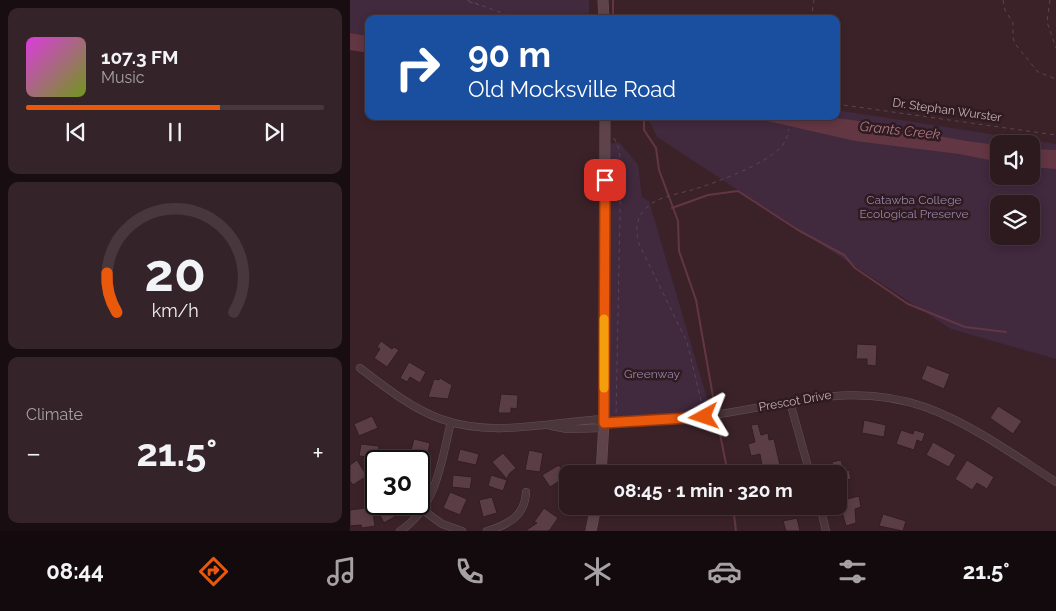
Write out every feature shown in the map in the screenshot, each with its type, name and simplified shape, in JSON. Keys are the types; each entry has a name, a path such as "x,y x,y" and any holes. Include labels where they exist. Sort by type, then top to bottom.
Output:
{"street":[{"path":"603,0 604,15"},
{"path":"602,465 604,424 605,120"},
{"name":"Prescot Drive","path":"360,368 410,403 451,422 489,428 551,426 566,421 604,424 704,417 846,394 883,397 924,407 959,422 1056,482"},
{"path":"790,402 808,465"},
{"path":"430,494 436,481 451,422"},
{"path":"487,531 498,528 518,516 523,510 526,492"},
{"path":"400,531 418,515"},
{"path":"430,515 442,524 462,531"},
{"path":"591,531 594,515"},
{"path":"822,515 826,531"}],"path":[{"path":"468,0 506,15"},
{"path":"811,15 814,0"},
{"path":"1003,0 1005,10 1013,23 1013,38 1016,45 1038,72 1056,79"},
{"path":"1050,0 1047,22 1056,48"},
{"name":"Dr. Stephan Wurster","path":"840,105 1056,135"},
{"path":"703,412 687,342 644,257 637,237 641,214 646,208 658,201 703,187 767,160 784,144 789,129"},
{"path":"612,134 619,149 621,165 616,423"}],"green space":[{"path":"350,0 589,0 589,15 365,15 365,35 350,33"},
{"name":"Catawba College Ecological Preserve","path":"840,111 998,135 990,135 990,185 1040,185 1040,142 1056,144 1056,359 951,329 657,137 649,120 840,120"},
{"name":"Greenway","path":"619,142 638,165 642,197 649,201 711,412 665,418 606,421 608,144"}],"water":[{"path":"350,33 365,35 365,52 350,50"},
{"name":"Grants Creek","path":"845,119 990,144 990,160 959,154 855,141 763,120"},
{"path":"1040,149 1056,150 1056,169 1040,168"}],"building":[{"path":"381,341 392,349 394,347 399,350 387,367 374,358 380,349 377,347"},
{"path":"857,344 877,345 876,366 867,365 867,359 856,359"},
{"path":"409,362 426,372 420,383 410,377 407,382 400,378"},
{"path":"927,365 950,374 944,389 921,379"},
{"path":"440,378 452,385 448,399 428,397 434,379 439,380"},
{"path":"501,394 518,395 517,409 511,408 511,413 498,413"},
{"path":"998,406 1022,421 1013,434 990,418"},
{"path":"372,416 378,428 359,436 354,424"},
{"path":"864,420 886,425 884,437 862,433"},
{"path":"758,424 761,435 768,433 769,440 774,439 780,465 762,465 760,454 751,456 748,444 755,442 751,425"},
{"path":"901,430 913,434 914,430 925,433 922,442 917,440 914,450 896,444"},
{"path":"414,439 430,443 428,450 411,450"},
{"path":"933,442 956,455 949,467 926,455"},
{"path":"361,444 379,446 379,450 365,450 365,457 359,456"},
{"path":"460,449 479,454 476,465 457,461"},
{"path":"529,450 543,453 540,472 525,470"},
{"path":"503,453 516,468 509,474 507,479 492,462"},
{"path":"357,460 365,473 365,477 353,485 350,481 350,465"},
{"path":"841,460 842,465 832,465 832,462"},
{"path":"967,460 994,477 987,489 977,483 972,490 955,479"},
{"path":"559,465 559,481 550,487 542,475"},
{"path":"847,470 849,470 851,479 847,480"},
{"path":"453,475 472,477 470,489 452,487"},
{"path":"491,475 507,480 503,491 488,486"},
{"path":"450,492 467,499 460,515 443,508"},
{"path":"859,496 861,507 855,509 856,523 846,526 843,515 847,515 847,499"},
{"path":"492,497 497,513 483,517 479,500"},
{"path":"365,508 365,515 373,515 375,526 362,528 361,525 350,526 350,510"},
{"path":"544,508 558,518 549,531 525,531 537,523 534,522"},
{"path":"883,514 906,521 903,531 879,526"},
{"path":"380,515 396,515 396,516 384,523"},
{"path":"797,518 800,531 786,531 783,521"}],"waterway":[{"path":"613,0 613,15"},
{"path":"644,120 644,130 656,148 659,170 678,221 679,251 696,300 715,408"},
{"path":"672,208 708,195 738,191 798,230 844,255 855,268 908,304 965,327 1006,332"},
{"path":"718,424 726,465"},
{"path":"734,515 736,531"}],"slow traffic":[{"path":"604,319 604,388"}],"route":[{"path":"605,180 604,423 704,417"}]}
